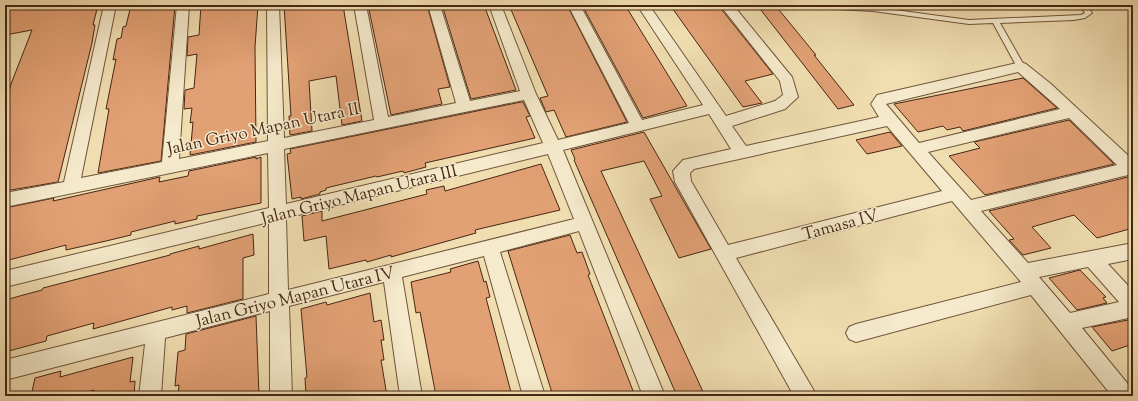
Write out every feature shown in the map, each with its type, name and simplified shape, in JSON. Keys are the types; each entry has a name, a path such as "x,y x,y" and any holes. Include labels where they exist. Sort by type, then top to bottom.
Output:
{"street":[{"path":"71,187 110,5"},
{"path":"170,167 183,5"},
{"path":"273,5 281,396"},
{"path":"360,5 382,124"},
{"path":"434,5 465,107"},
{"path":"495,5 529,94 554,147 654,396"},
{"path":"574,5 638,126"},
{"path":"643,5 742,152"},
{"path":"726,5 787,80"},
{"path":"723,123 780,105 791,96 784,68 736,5"},
{"path":"1125,396 1030,279 890,120 878,104 882,99 1021,67 1046,87 1132,169"},
{"name":"Jalan Griyo Mapan Utara II","path":"5,200 529,94"},
{"name":"Jalan Griyo Mapan Utara III","path":"5,279 713,108"},
{"path":"917,149 1071,112"},
{"path":"806,396 683,182 682,171 690,164 890,120"},
{"path":"967,208 1132,169"},
{"name":"Tamasa IV","path":"725,253 955,194"},
{"name":"Jalan Griyo Mapan Utara IV","path":"5,370 584,223"},
{"path":"490,247 534,396"},
{"path":"856,333 1092,259 1133,251"},
{"path":"1092,259 1133,305"},
{"path":"392,272 411,396"},
{"path":"1066,323 1133,308"},
{"path":"150,396 156,331"}],"lane":[{"path":"801,5 873,9 969,22 1083,17 1089,13 1083,5"},
{"path":"996,22 1021,67"}],"building":[{"path":"5,5 98,5 93,25 95,25 92,43 58,182 5,191 5,108 11,84 32,30 5,35"},
{"path":"131,5 175,5 161,161 98,173 109,109 106,109 116,59 113,60 117,39 121,38 123,27 126,26"},
{"path":"201,5 258,5 255,47 256,142 190,155 193,122 190,123 192,108 184,109 185,90 194,88 197,54 187,56 188,37 199,35"},
{"path":"284,5 303,5 304,9 329,5 343,5 362,121 342,125 336,76 309,81 312,131 290,135 289,116 291,116"},
{"path":"368,5 427,5 450,87 438,89 442,104 391,115"},
{"path":"442,5 484,5 516,90 471,99"},
{"path":"509,5 567,5 627,122 566,137 554,110 546,112 540,98 548,96"},
{"path":"582,5 625,5 687,106 643,118"},
{"path":"670,5 718,5 773,74 745,81 762,103 743,107"},
{"path":"757,5 775,5 854,105 838,109"},
{"path":"1023,78 1057,108 963,131 960,127 947,130 943,126 918,132 894,104"},
{"path":"523,102 530,116 526,117 535,138 425,163 426,167 404,173 403,171 376,176 326,188 326,190 320,192 320,194 301,199 301,197 292,199 287,154 291,153 290,149"},
{"path":"1069,120 1114,164 985,195 949,156 980,148 974,142"},
{"path":"644,132 711,249 679,258 650,199 662,196 644,161 601,171 705,396 677,396 574,160 575,159 571,150"},
{"path":"890,132 902,146 867,154 856,140"},
{"path":"256,157 256,159 261,157 261,203 197,216 197,219 175,224 175,221 131,232 131,235 106,241 66,250 66,245 5,261 5,208 54,198 53,201 160,177 159,182 188,176 189,171"},
{"path":"541,164 560,210 475,230 476,233 391,257 391,255 367,262 366,260 329,269 326,236 304,241 302,216 322,211 322,221 427,194 426,190 444,186 445,191"},
{"path":"1133,177 1133,228 1097,238 1074,215 1032,227 1051,248 1023,255 1009,240 1014,239 989,211"},
{"path":"253,234 254,255 243,258 243,299 187,313 187,306 172,310 172,307 93,329 94,323 47,336 46,341 5,352 5,300 42,290 43,288 199,246 199,249"},
{"path":"570,235 577,253 582,252 590,274 588,275 635,396 553,396 508,251"},
{"path":"478,261 484,282 486,281 490,297 486,298 512,396 436,396 420,312 416,313 411,282 451,272 450,269"},
{"path":"1080,270 1106,297 1103,298 1107,303 1077,310 1049,278"},
{"path":"370,293 374,322 381,320 384,340 381,340 384,360 381,360 387,396 306,396 305,378 307,377 301,309 326,302 327,305"},
{"path":"256,316 259,396 178,396 179,385 175,386 178,352 185,350 186,334"},
{"path":"1133,319 1133,344 1112,351 1092,327"},
{"path":"133,357 130,382 135,381 134,396 93,396 94,390 72,396 31,396 35,378 61,371 60,377"}]}
